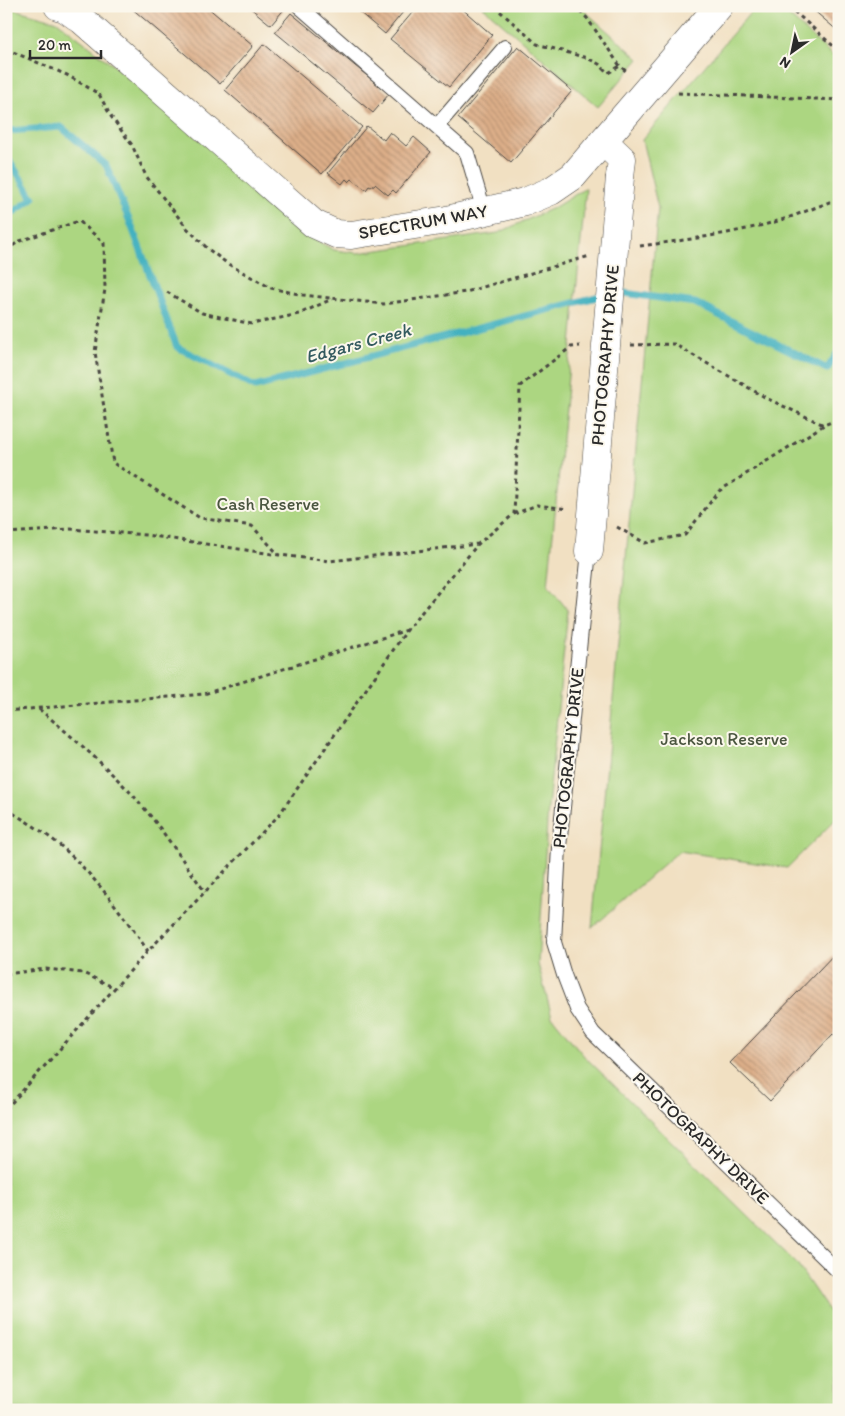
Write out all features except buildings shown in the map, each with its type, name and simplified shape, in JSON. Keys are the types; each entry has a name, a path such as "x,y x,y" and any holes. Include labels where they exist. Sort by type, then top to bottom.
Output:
{"street":[{"name":"SPECTRUM WAY","path":"63,7 82,20 314,224 336,234 351,235 447,220 525,202 551,191 573,176 720,6"},
{"name":"PHOTOGRAPHY DRIVE","path":"589,551 622,159 603,142"}],"lane":[{"path":"299,6 468,153 484,211"},
{"path":"437,126 505,47"},
{"name":"PHOTOGRAPHY DRIVE","path":"589,551 559,847 554,942 564,975 577,1009 593,1033 839,1272"}],"path":[{"path":"494,6 537,44 587,58 599,64 608,73 620,66"},
{"path":"573,6 587,18 620,66 648,90"},
{"path":"788,6 839,51"},
{"path":"679,92 839,100"},
{"path":"641,245 672,243 755,227 811,210 839,198"},
{"path":"6,250 20,241 79,221 104,243 105,289 95,352 113,463 200,518 252,526 279,555"},
{"path":"167,292 202,313 252,324 299,314 333,298"},
{"path":"674,344 768,399 824,425"},
{"path":"514,514 520,386 571,346"},
{"path":"6,1108 148,951 279,815 408,630 478,544 514,514 538,505 592,512 645,543 685,535 719,491 824,425 839,420"},
{"path":"6,533 70,529 146,535 330,561 478,544"},
{"path":"6,711 204,694 408,630"},
{"path":"39,708 85,747 127,789 162,830 205,892"},
{"path":"6,809 25,820 63,848 116,906 148,951"},
{"path":"6,974 46,969 83,973 115,988"}],"green space":[{"path":"482,6 579,6 639,59 598,107"},
{"name":"Jackson Reserve","path":"756,6 778,6 839,61 839,816 787,868 679,851 592,928 658,208 642,140"},
{"name":"Cash Reserve","path":"6,7 57,21 113,65 315,240 334,250 358,253 498,233 555,207 586,188 548,586 568,610 548,807 538,964 552,1017 584,1056 796,1263 839,1326 839,1410 6,1409"}],"waterway":[{"name":"Edgars Creek","path":"6,137 8,131 61,127 106,165 130,222 177,347 255,387 604,295"},
{"name":"Edgars Creek","path":"6,155 33,198 6,218"},
{"name":"Edgars Creek","path":"617,292 695,303 827,369 839,351"}]}
